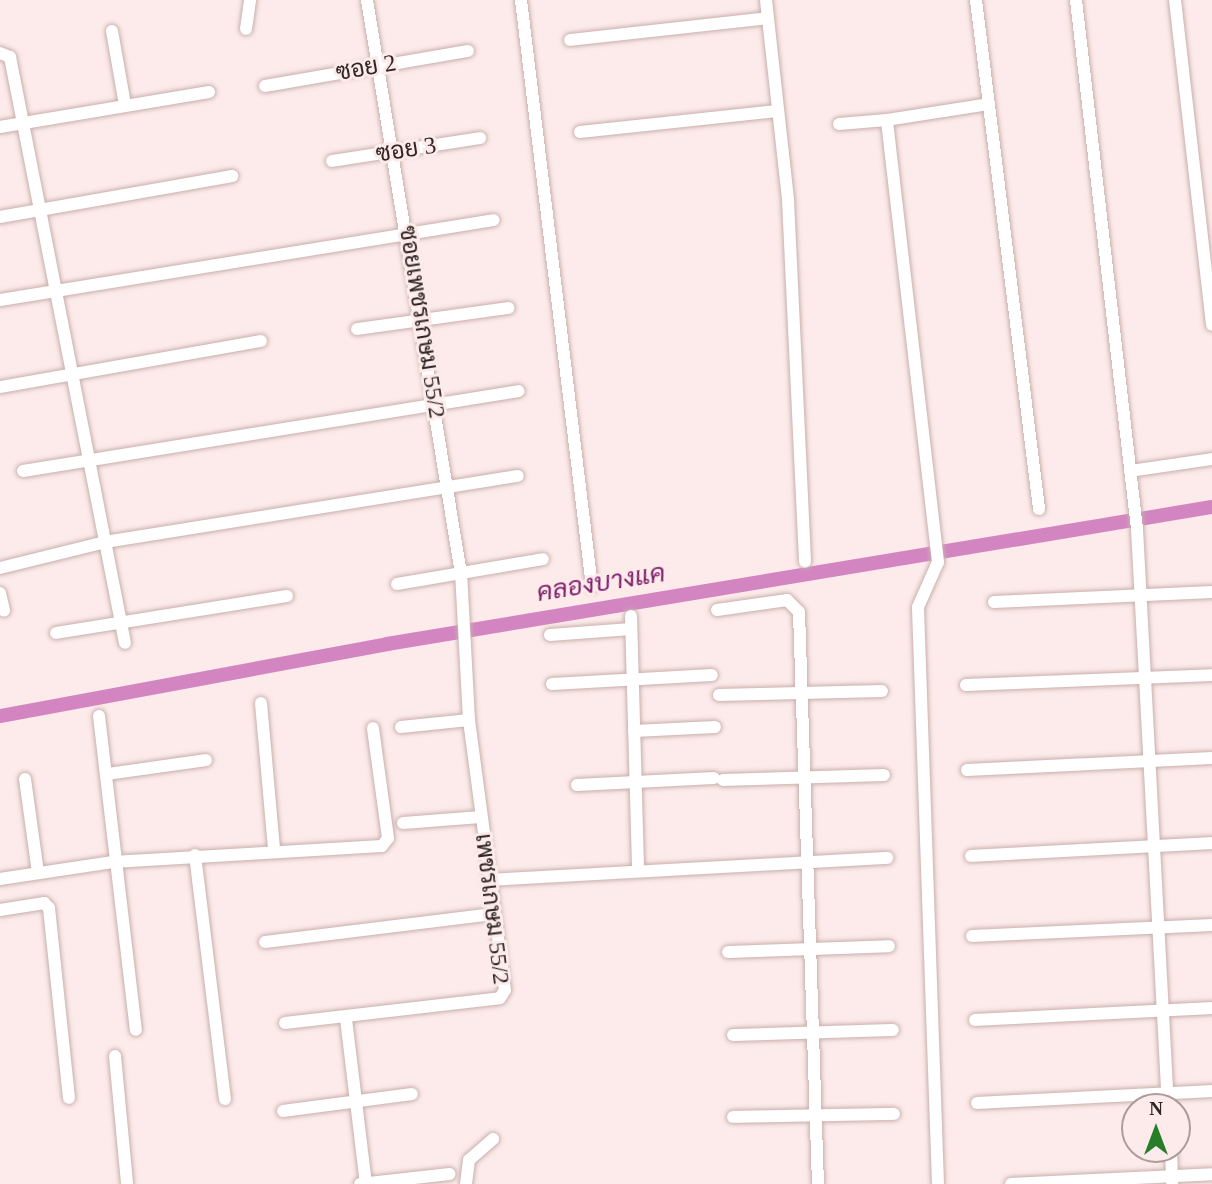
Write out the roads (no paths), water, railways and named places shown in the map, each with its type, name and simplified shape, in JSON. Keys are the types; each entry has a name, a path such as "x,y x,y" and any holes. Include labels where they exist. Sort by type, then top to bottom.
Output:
{"street":[{"path":"246,29 250,0"},
{"name":"ซอยเพชรเกษม 55/2","path":"367,0 449,490 461,574 466,645"},
{"path":"521,0 592,587"},
{"path":"766,0 788,200 805,562"},
{"path":"976,0 1039,509"},
{"path":"1076,0 1135,509 1168,1093"},
{"path":"1175,0 1212,325"},
{"path":"570,40 768,18"},
{"path":"112,31 125,105"},
{"name":"ซอย 2","path":"265,86 468,51"},
{"path":"0,53 10,57 125,643"},
{"path":"0,127 209,92"},
{"path":"839,124 887,120 989,104"},
{"path":"580,132 777,111"},
{"path":"887,120 938,557 938,571 918,607 938,1184"},
{"name":"ซอย 3","path":"332,161 480,138"},
{"path":"0,217 232,176"},
{"path":"0,300 494,220"},
{"path":"357,329 509,308"},
{"path":"0,387 261,341"},
{"path":"23,471 88,457 519,391"},
{"path":"1130,471 1212,459"},
{"path":"0,568 105,542 449,490 518,476"},
{"path":"397,584 544,559"},
{"path":"994,602 1212,592"},
{"path":"0,593 4,611"},
{"path":"56,633 287,596"},
{"path":"717,610 796,603 818,1184"},
{"path":"550,635 631,623 638,870"},
{"name":"เพชรเกษม 55/2","path":"285,1023 346,1019 504,995 469,720 466,645"},
{"path":"552,684 712,675"},
{"path":"966,685 1212,675"},
{"path":"719,695 882,691"},
{"path":"261,704 274,849"},
{"path":"99,716 107,774 113,862 136,1030"},
{"path":"401,727 469,720"},
{"path":"634,731 715,727"},
{"path":"0,879 113,862 274,849 385,844 373,728"},
{"path":"967,770 1212,758"},
{"path":"107,774 206,760"},
{"path":"577,785 635,781 884,775"},
{"path":"24,779 38,873"},
{"path":"403,823 481,817"},
{"path":"971,856 1212,843"},
{"path":"195,855 225,1099"},
{"path":"489,880 807,861 887,859"},
{"path":"0,910 44,903 49,908 69,1098"},
{"path":"265,942 493,914"},
{"path":"972,936 1212,925"},
{"path":"728,952 889,946"},
{"path":"975,1020 1212,1008"},
{"path":"346,1019 366,1184"},
{"path":"733,1035 893,1030"},
{"path":"115,1056 127,1184"},
{"path":"1191,1095 1212,1091"},
{"path":"283,1111 412,1094"},
{"path":"977,1103 1121,1101"},
{"path":"733,1118 894,1114"},
{"path":"466,1184 469,1160 493,1139"},
{"path":"360,1184 449,1174"},
{"path":"1011,1184 1172,1180 1212,1174"}],"waterway":[{"name":"คลองบางแค","path":"0,716 387,644 1212,507"}]}
